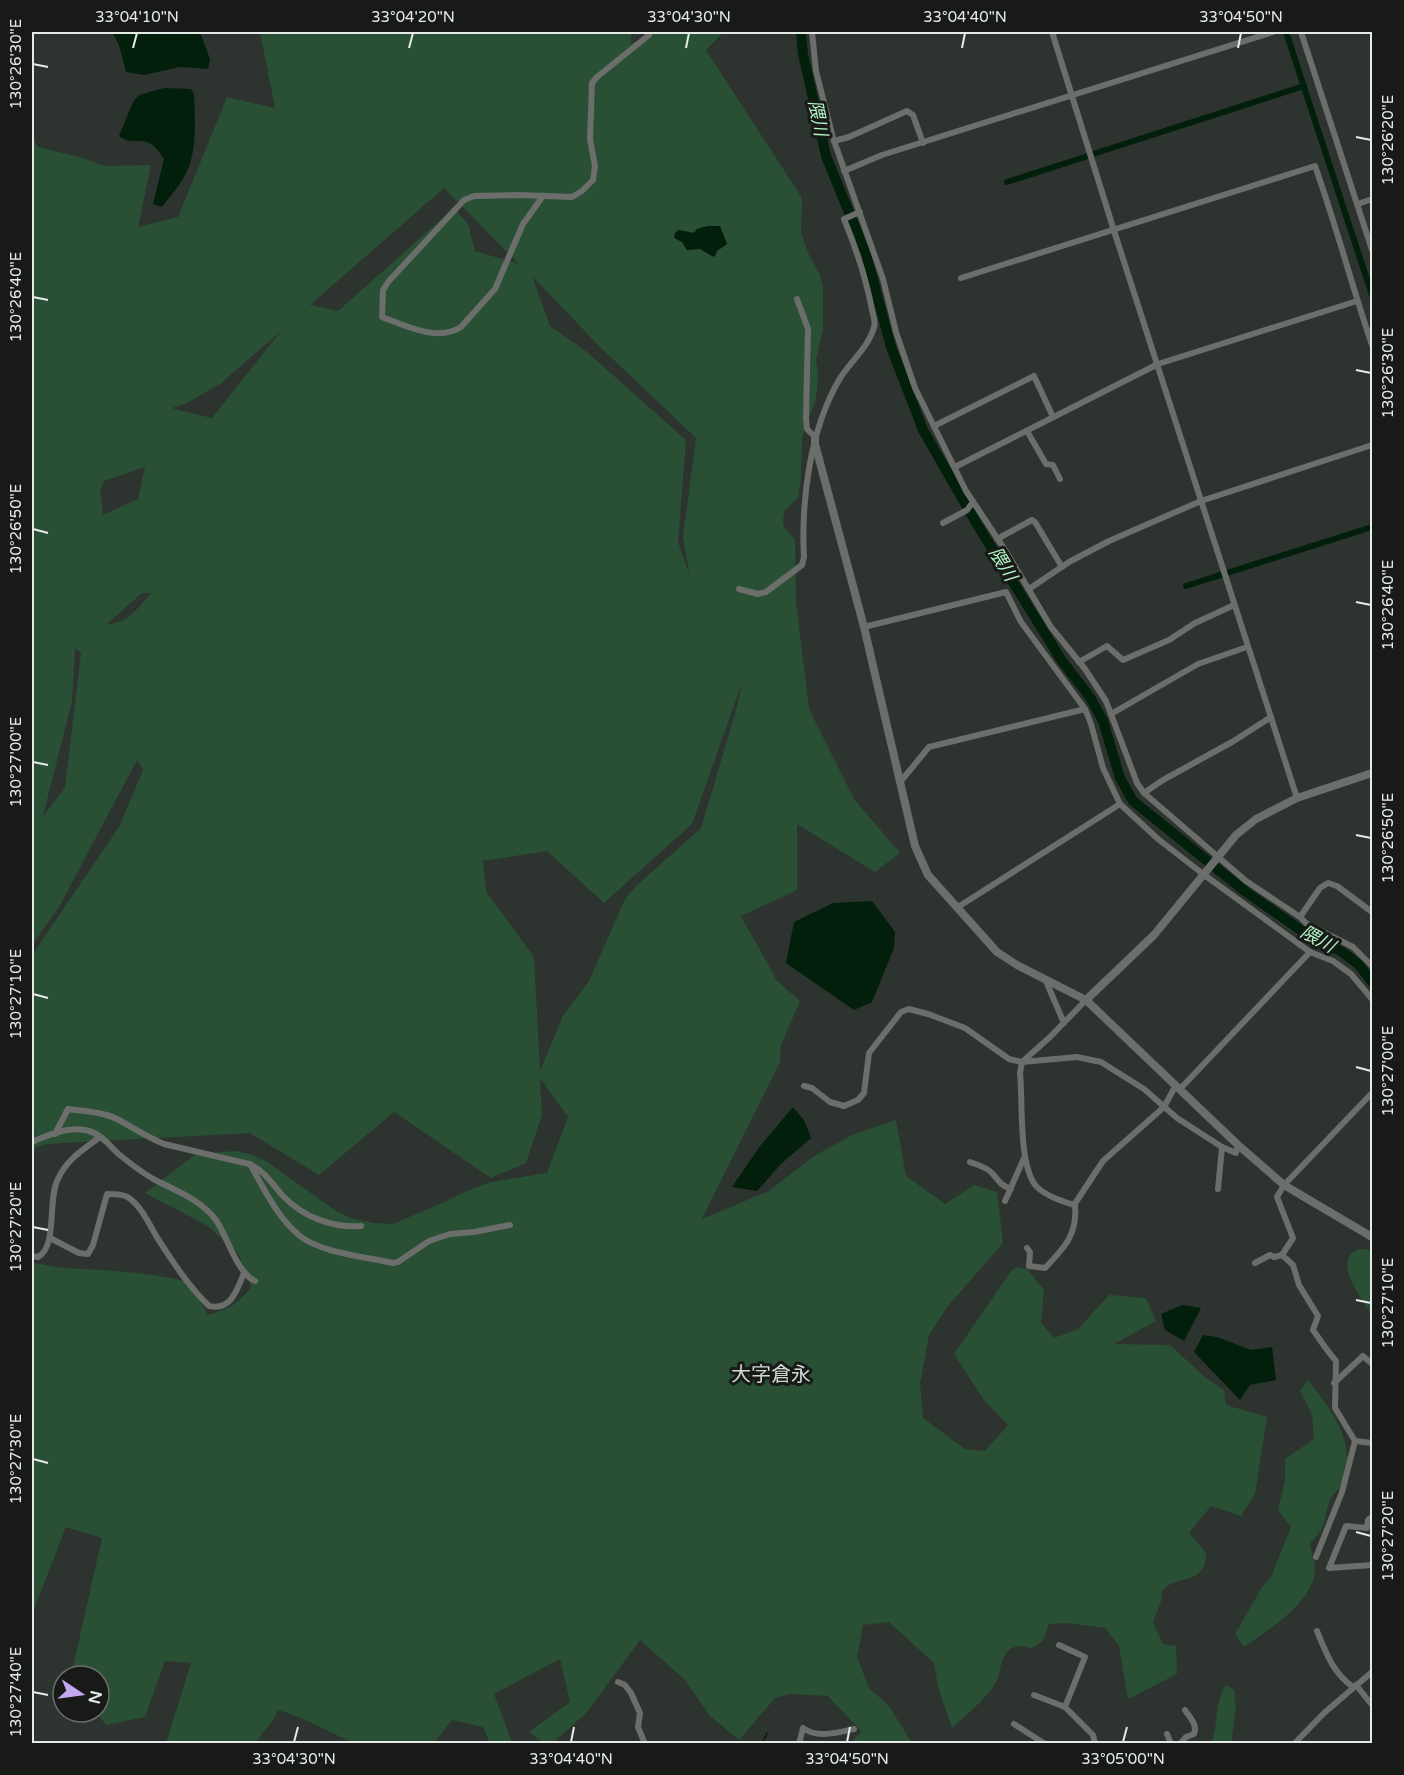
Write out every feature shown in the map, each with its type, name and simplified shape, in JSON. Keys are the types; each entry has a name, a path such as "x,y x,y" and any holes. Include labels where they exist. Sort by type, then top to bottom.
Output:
{"street":[{"path":"543,196 524,224 495,289 461,327 456,330 421,332 382,317 383,290 388,282 464,200 474,196 543,196 572,197 593,180 595,166 590,139 592,83 597,76 639,45 650,32"},
{"path":"812,32 816,71 834,141 883,279 896,332 915,388 973,502 1051,627 1106,701 1131,769 1144,793 1216,858 1246,881 1307,924 1353,947 1372,966"},
{"path":"1052,32 1297,798"},
{"path":"844,171 882,155 1273,32"},
{"path":"1300,32 1372,250"},
{"path":"834,141 849,137 907,111 913,115 923,143"},
{"path":"961,278 1315,166 1340,238 1372,345"},
{"path":"1358,204 1372,199"},
{"path":"739,589 758,594 766,592 802,565 804,497 819,423 838,382 867,343 875,326 868,288 856,248 844,219 858,213"},
{"path":"796,299 808,329 807,429 815,440 864,627 876,686 921,861 928,875 981,935 1006,959 1086,1000 1238,1145 1284,1185 1372,1236"},
{"path":"955,467 1158,364 1357,301"},
{"path":"934,426 1034,376 1053,417"},
{"path":"1027,431 1046,464 1053,465 1060,479"},
{"path":"1029,589 1062,567 1109,541 1201,501 1372,445"},
{"path":"943,523 967,510 973,502"},
{"path":"997,539 1032,520 1062,567"},
{"path":"864,627 1006,592 1021,622 1085,709 1103,768 1120,804 1158,839 1203,874 1310,952 1333,961 1351,974 1372,999"},
{"path":"1079,662 1107,646 1123,660 1169,640 1195,623 1232,606"},
{"path":"1111,714 1198,664 1247,647"},
{"path":"901,781 929,747 1085,709"},
{"path":"1144,793 1271,717"},
{"path":"1075,1204 1048,1195 1034,1182 1025,1157 1020,1073 1022,1062 1154,935 1236,835 1256,819 1297,798 1372,773"},
{"path":"958,908 1120,804"},
{"path":"1300,917 1320,888 1329,883 1337,886 1372,912"},
{"path":"1028,1248 1029,1266 1045,1268 1065,1246 1077,1221 1075,1204 1103,1161 1164,1107 1178,1087 1310,952"},
{"path":"1044,978 1064,1023"},
{"path":"804,1086 812,1088 830,1102 837,1104 849,1105 858,1100 864,1094 869,1053 901,1012 909,1009 965,1028 1009,1059 1022,1062 1077,1058 1101,1062 1144,1089 1164,1107 1222,1147 1236,1153 1238,1145"},
{"path":"1255,1263 1270,1255 1274,1257 1282,1255 1293,1238 1277,1197 1284,1185 1372,1093"},
{"path":"55,1134 68,1109 88,1111 116,1119 152,1140 260,1168 284,1197 303,1213 315,1219 340,1225 361,1226"},
{"path":"32,1142 55,1134 82,1129 91,1131 139,1170 186,1195 209,1213 228,1240 244,1273 255,1281"},
{"path":"32,1257 47,1250 56,1181 70,1161 100,1137"},
{"path":"1218,1190 1222,1147"},
{"path":"1005,1201 1025,1157"},
{"path":"970,1162 986,1168 992,1172 999,1184 1011,1189"},
{"path":"249,1164 279,1214 300,1236 330,1249 393,1263 429,1241 450,1234 474,1233 510,1225"},
{"path":"50,1238 79,1253 88,1254 93,1245 107,1194 119,1194 129,1198 140,1210 167,1252 209,1306 223,1307 230,1302 244,1273"},
{"path":"1282,1255 1293,1266 1299,1285 1318,1316 1313,1330 1337,1366 1334,1384 1335,1408 1355,1441 1342,1492 1316,1557"},
{"path":"1334,1384 1363,1356 1371,1363"},
{"path":"1355,1441 1372,1443"},
{"path":"1372,1517 1368,1520 1366,1528 1346,1526 1329,1568 1372,1565"},
{"path":"1317,1631 1328,1660 1345,1681 1355,1686 1372,1705"},
{"path":"1059,1645 1085,1657 1065,1707"},
{"path":"1294,1743 1324,1713 1372,1672"},
{"path":"618,1682 625,1685 631,1692 640,1713 638,1727 645,1743"},
{"path":"1034,1695 1065,1707 1093,1735 1095,1743"},
{"path":"1180,1743 1186,1737 1194,1734 1196,1730 1195,1724 1185,1710"},
{"path":"1014,1724 1045,1743"},
{"path":"799,1743 804,1726 808,1732 821,1734 854,1729"},
{"path":"1167,1734 1171,1743"}],"shaded area":[{"path":"112,32 200,32 210,59 208,69 180,67 144,75 126,72 119,45"},
{"path":"260,32 631,32 631,44 646,37 647,32 724,32 706,50 802,198 801,233 820,275 823,289 823,328 816,360 818,376 816,399 802,438 798,498 785,510 783,520 784,527 795,540 796,602 809,709 854,799 900,853 875,872 797,824 797,890 741,916 777,981 800,1001 781,1045 780,1062 702,1219 769,1191 814,1156 852,1135 896,1120 906,1176 945,1204 974,1185 997,1192 1003,1243 948,1306 929,1335 920,1384 923,1418 965,1449 985,1451 1008,1425 984,1400 954,1354 1011,1271 1017,1267 1027,1269 1044,1290 1041,1322 1054,1338 1078,1329 1109,1295 1146,1298 1156,1321 1114,1344 1170,1345 1206,1378 1224,1390 1226,1405 1267,1417 1255,1494 1241,1516 1211,1506 1189,1533 1206,1553 1205,1564 1201,1571 1162,1591 1161,1601 1153,1622 1163,1644 1176,1646 1177,1674 1128,1699 1119,1646 1105,1628 1066,1623 1049,1624 1043,1641 1032,1648 1017,1646 1006,1653 997,1680 989,1693 952,1728 938,1687 934,1663 889,1622 863,1625 857,1657 869,1688 889,1706 912,1743 850,1743 862,1732 828,1696 790,1694 775,1698 739,1740 710,1716 685,1680 640,1640 587,1712 553,1743 544,1743 529,1732 570,1702 560,1659 494,1694 512,1743 490,1743 483,1727 452,1720 434,1743 351,1743 296,1716 278,1710 274,1719 255,1743 166,1743 191,1663 165,1661 145,1717 111,1724 111,1664 74,1664 102,1538 66,1527 32,1614 32,1263 64,1268 143,1274 189,1282 208,1315 232,1305 251,1287 238,1253 208,1226 145,1193 196,1154 236,1151 253,1155 266,1161 336,1211 351,1218 373,1223 393,1224 491,1182 547,1173 568,1117 540,1078 542,1115 526,1163 491,1178 394,1112 319,1175 250,1133 46,1144 32,1149 32,955 119,827 143,770 137,760 59,907 32,945 32,137 38,147 83,158 104,166 151,165 138,227 178,217 227,97 275,108","holes":["444,188 519,264 475,251 468,224 454,208 338,311 310,305","719,226 727,244 717,251 716,256 700,249 687,250 682,242 680,230 694,233 697,229","532,276 599,346 696,438 683,537 690,576 678,542 686,440 587,352 550,326","281,331 212,418 174,409 220,384","145,467 138,499 103,515 100,490 104,481","142,593 151,593 127,618 107,624","75,648 81,653 65,788 43,816 72,701","742,683 701,828 635,887 625,899 589,981 563,1016 540,1071 534,957 486,891 483,861 547,851 604,903 692,824"]},
{"path":"164,88 191,89 194,94 195,126 194,147 188,168 179,185 162,207 153,204 164,159 151,144 119,136 133,102 139,95"},
{"path":"720,226 727,244 717,251 714,257 700,249 687,250 682,242 674,238 678,230 694,233 697,229"},
{"path":"872,901 895,932 894,948 872,1002 854,1010 786,963 794,922 833,903"},
{"path":"793,1107 804,1120 811,1138 781,1164 757,1191 732,1187 760,1146"},
{"path":"1360,1249 1372,1250 1372,1316 1356,1290 1348,1270 1351,1254"},
{"path":"1182,1305 1201,1308 1184,1341 1165,1330 1161,1314"},
{"path":"1203,1335 1217,1337 1251,1350 1272,1347 1276,1380 1250,1385 1240,1400 1194,1352"},
{"path":"1308,1380 1326,1403 1340,1429 1345,1442 1346,1470 1340,1487 1330,1499 1321,1530 1310,1544 1315,1572 1306,1595 1287,1615 1244,1647 1235,1634 1262,1587 1271,1577 1291,1527 1278,1510 1285,1480 1285,1459 1314,1439 1312,1415 1300,1391"},
{"path":"1226,1685 1234,1690 1236,1708 1231,1743 1212,1743 1218,1706"}],"waterway":[{"name":"隈川","path":"801,32 803,54 826,156 866,254 891,347 923,430 978,526 1062,661 1090,697 1103,721 1120,778 1133,801 1246,892 1315,940 1341,951 1359,965 1372,982"},
{"path":"1286,32 1372,295"},
{"path":"1093,154 1304,86"},
{"path":"1007,182 1088,156"},
{"path":"1186,586 1372,527"},
{"path":"762,1744 767,1733"}],"district":[{"name":"大字倉永","path":"771,1374"}]}
